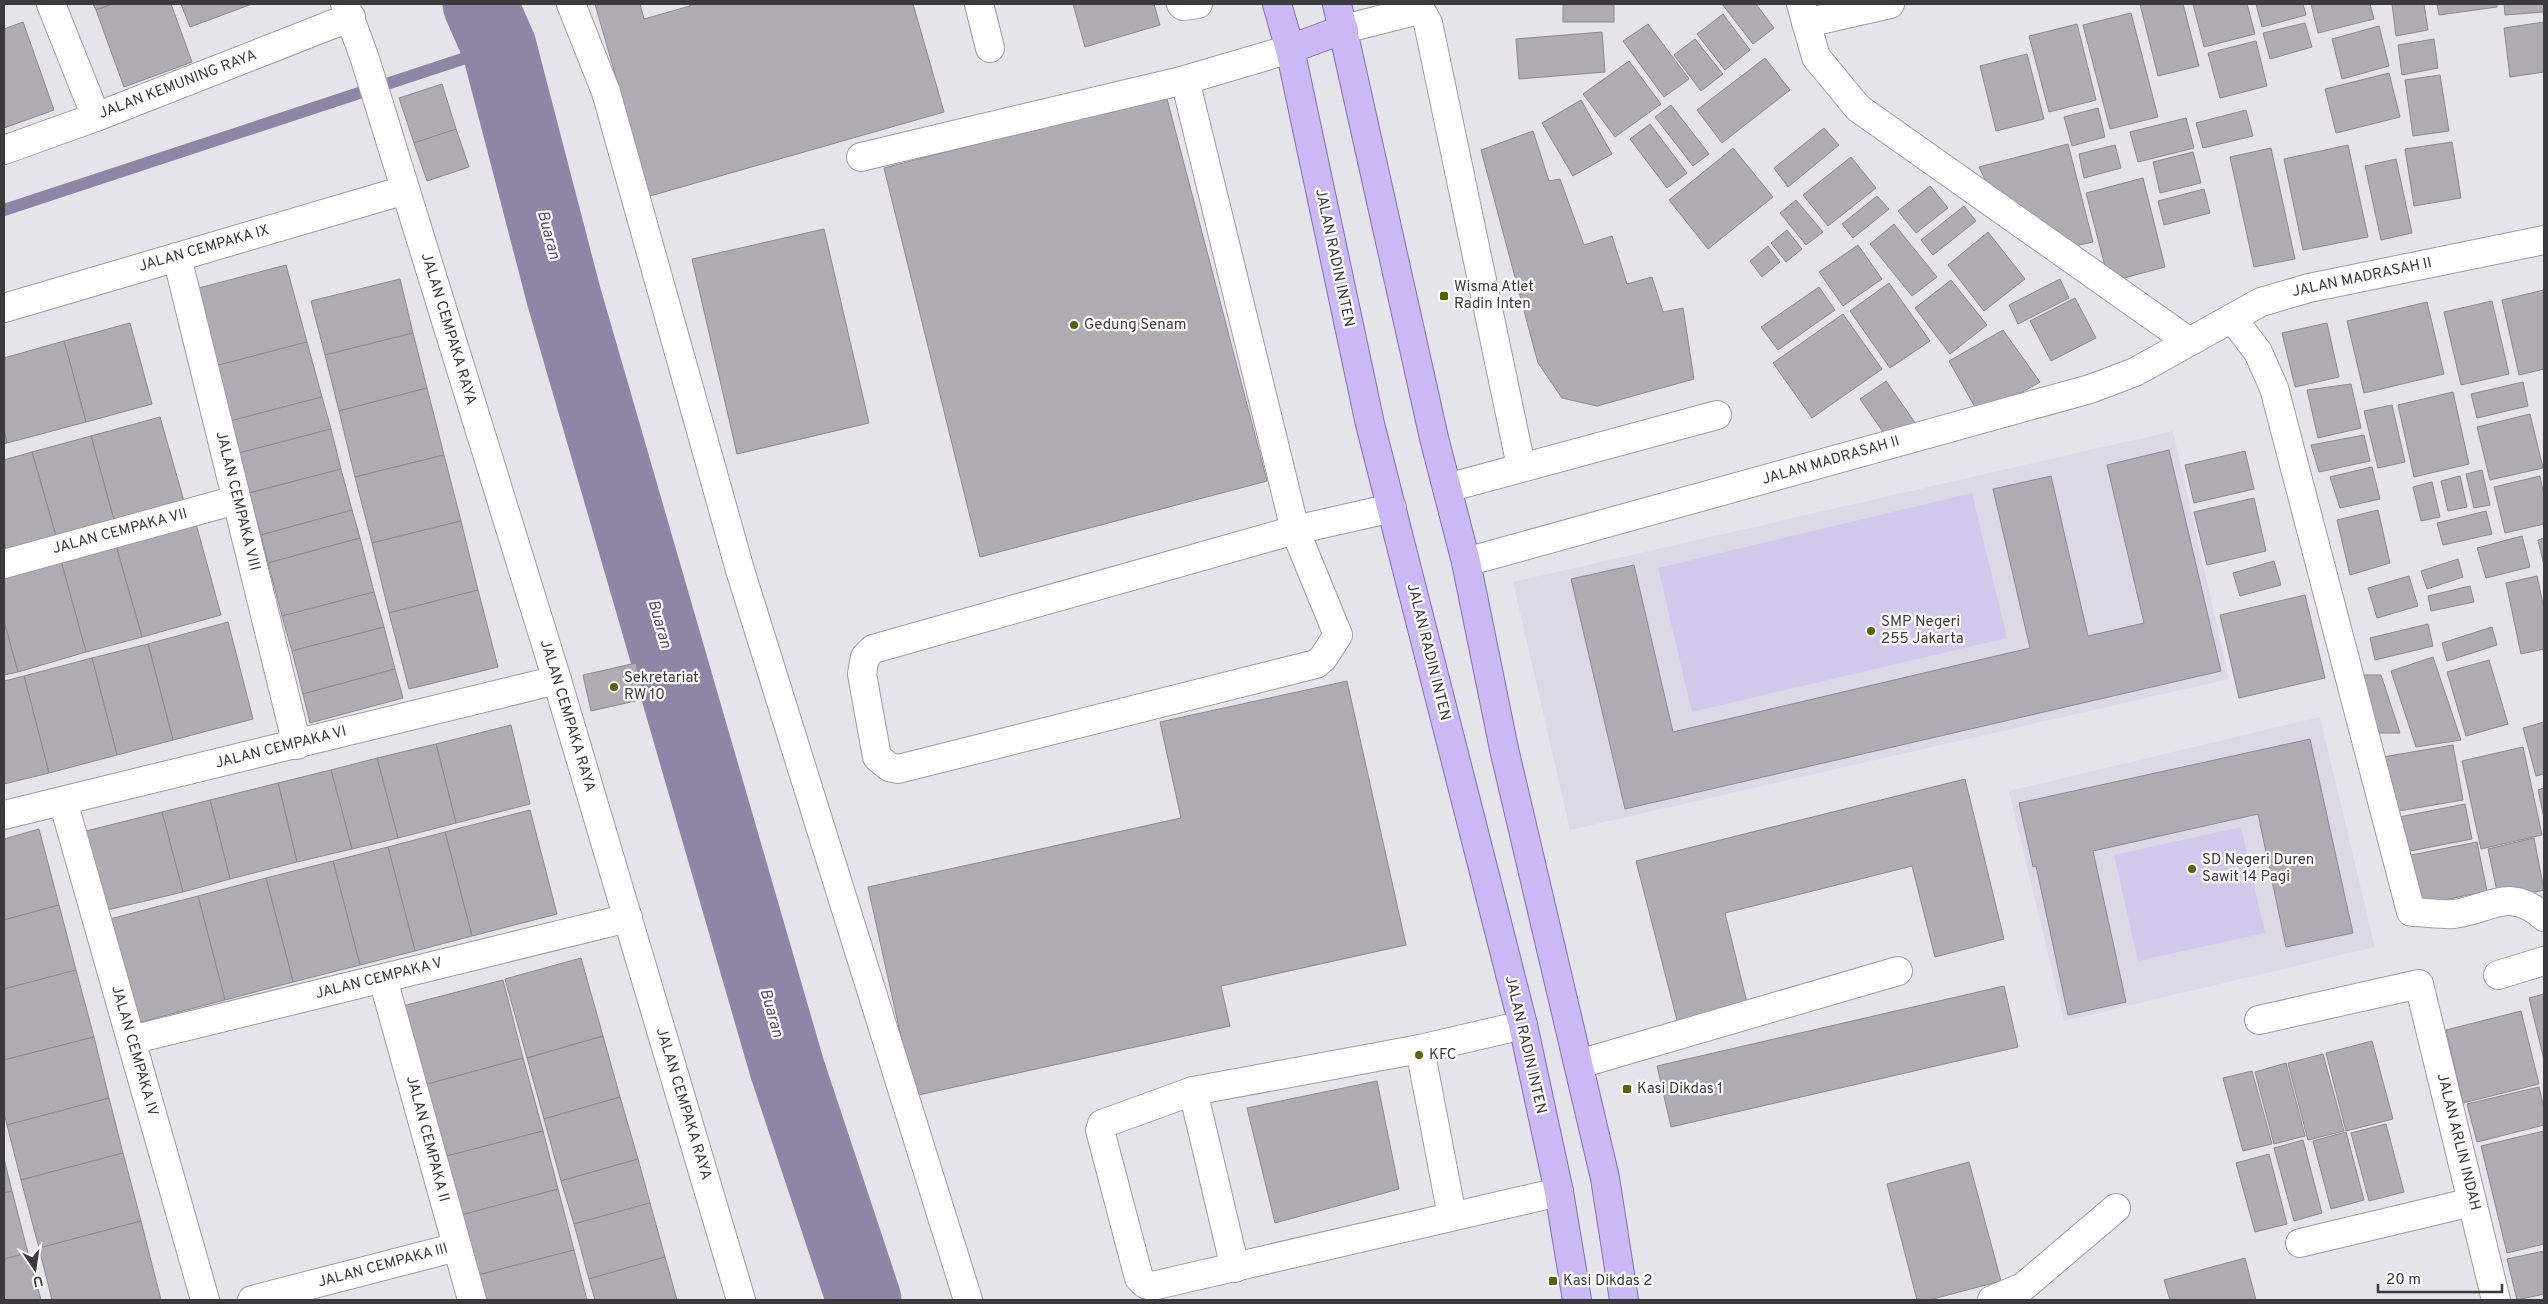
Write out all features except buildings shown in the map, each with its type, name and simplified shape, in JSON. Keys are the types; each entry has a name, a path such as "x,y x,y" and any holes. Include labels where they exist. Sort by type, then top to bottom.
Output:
{"main road":[{"name":"JALAN RADIN INTEN","path":"1277,4 1290,49 1370,424 1522,1025 1559,1192 1577,1300"},
{"path":"1290,49 1341,16 1434,438 1466,562 1504,749 1605,1178 1624,1300"}],"street":[{"path":"51,4 96,117"},
{"path":"570,4 606,92 740,570 968,1300"},
{"path":"979,4 990,48"},
{"path":"1181,4 1189,6 1198,4"},
{"path":"1890,4 1803,13 1816,58 1858,108 2188,341"},
{"name":"JALAN KEMUNING RAYA","path":"4,150 96,117 348,10"},
{"name":"JALAN CEMPAKA RAYA","path":"348,10 365,59 557,680 741,1300"},
{"path":"1341,16 1415,11 1423,14 1428,23 1521,466"},
{"path":"861,157 1185,80 1290,49"},
{"path":"1185,80 1295,530 1338,635 1324,658 1316,664 898,769 881,763 877,757 862,674 865,657 873,649 1295,530 1392,508"},
{"name":"JALAN CEMPAKA IX","path":"4,308 405,190"},
{"name":"JALAN MADRASAH II","path":"1466,562 2090,389 2135,372 2261,302 2309,288 2544,240"},
{"name":"JALAN CEMPAKA VIII","path":"177,257 297,744"},
{"path":"2232,318 2258,352 2274,388 2411,912 2453,914 2510,900 2532,906 2544,917"},
{"path":"1447,488 1521,466 1717,415"},
{"name":"JALAN CEMPAKA VII","path":"4,564 236,500"},
{"name":"JALAN CEMPAKA VI","path":"4,815 557,680"},
{"name":"JALAN CEMPAKA IV","path":"63,801 205,1300"},
{"name":"JALAN CEMPAKA V","path":"131,1040 628,918"},
{"path":"2498,975 2544,961"},
{"path":"1579,1064 1898,971"},
{"name":"JALAN CEMPAKA II","path":"383,979 472,1300"},
{"name":"JALAN ARLIN INDAH","path":"2259,1020 2419,984 2496,1300"},
{"path":"1522,1025 1420,1049 1193,1091 1102,1124 1100,1130 1138,1278 1145,1284 1152,1286 1559,1192"},
{"path":"1420,1049 1452,1216"},
{"path":"1193,1091 1235,1268"},
{"path":"2300,1243 2472,1202"},
{"path":"1992,1300 2023,1287 2116,1208"},
{"name":"JALAN CEMPAKA III","path":"252,1300 457,1247"}],"shaded area":[{"name":"SMP Negeri 255 Jakarta","path":"2173,431 2229,679 1570,830 1513,582"},
{"path":"1972,493 2007,638 1692,712 1658,568"},
{"name":"SD Negeri Duren Sawit 14 Pagi","path":"2320,717 2375,947 2064,1021 2009,791"},
{"path":"2241,827 2265,933 2138,961 2114,855"}],"waterway":[{"name":"Buaran","path":"480,4 499,47 564,297 787,1068 864,1300"},
{"path":"4,210 499,47"}],"place":[{"name":"Wisma Atlet Radin Inten","path":"1444,296"},
{"name":"Gedung Senam","path":"1074,325"},
{"name":"SMP Negeri 255 Jakarta","path":"1871,631"},
{"name":"Sekretariat RW 10","path":"614,687"},
{"name":"SD Negeri Duren Sawit 14 Pagi","path":"2192,869"},
{"name":"KFC","path":"1419,1055"},
{"name":"Kasi Dikdas 1","path":"1627,1089"},
{"name":"Kasi Dikdas 2","path":"1553,1281"}]}
